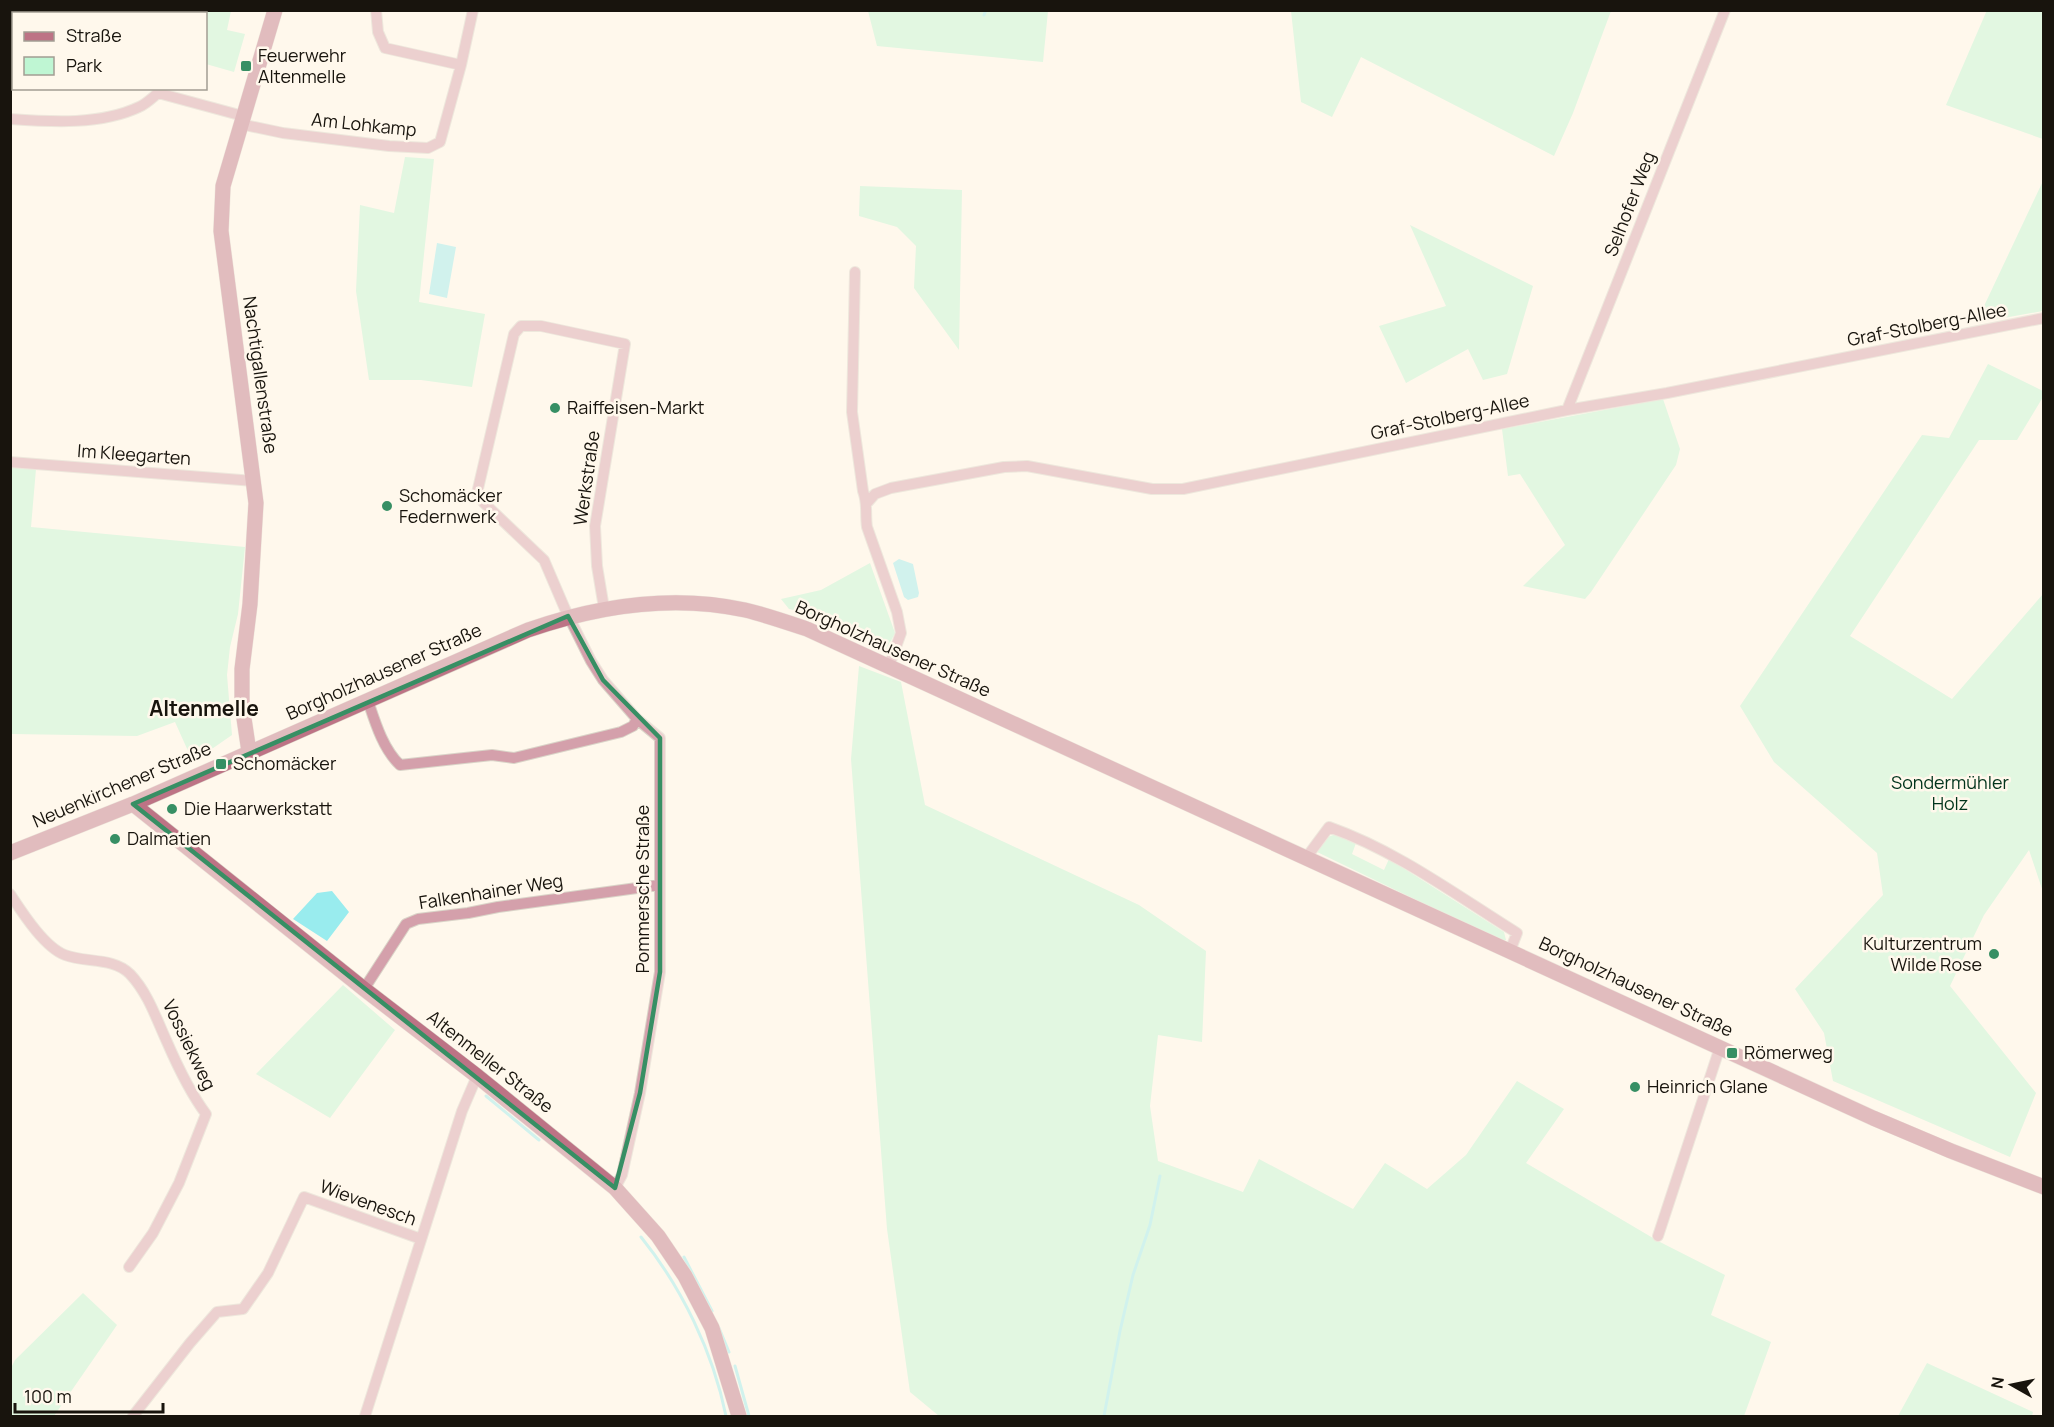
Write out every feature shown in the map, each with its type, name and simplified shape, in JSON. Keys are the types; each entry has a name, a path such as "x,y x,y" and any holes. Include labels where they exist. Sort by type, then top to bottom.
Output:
{"main road":[{"name":"Nachtigallenstraße","path":"249,752 242,705 242,669 255,541 256,502 221,231 223,186 276,10"},
{"name":"Borgholzhausener Straße","path":"249,752 528,630 568,616 604,608 645,604 691,603 745,610 807,628 1918,1138 2043,1187"},
{"name":"Neuenkirchener Straße","path":"10,853 133,804 249,752"},
{"name":"Altenmeller Straße","path":"133,804 615,1188 658,1236 685,1276 712,1328 739,1416"}],"street":[{"path":"376,10 378,32 385,48 461,65"},
{"name":"Am Lohkamp","path":"159,91 242,120 317,138 428,148 440,142 473,10"},
{"name":"Selhofer Weg","path":"1567,410 1725,10"},
{"path":"10,119 52,121 106,117 140,107 159,91"},
{"path":"855,272 852,412 863,491 867,503 867,527 897,612 901,633 889,666"},
{"name":"Graf-Stolberg-Allee","path":"867,503 875,494 891,488 1004,467 1027,466 1152,489 1183,489 1567,410 1667,393 2043,318"},
{"name":"Werkstraße","path":"477,493 514,334 521,326 541,326 625,344 595,526 597,566 604,608"},
{"name":"Im Kleegarten","path":"10,462 254,481"},
{"name":"Pommersche Straße","path":"477,493 484,503 544,560 568,616 603,680 637,719 660,738 660,972 640,1093 622,1175 615,1188"},
{"path":"368,701 383,740 400,765 492,755 514,758 621,732 633,726 637,719"},
{"name":"Borgholzhausener Straße","path":"1306,858 1329,826 1348,834 1398,858 1517,933 1510,951"},
{"name":"Falkenhainer Weg","path":"364,989 406,924 412,921 659,885"},
{"name":"Vossiekweg","path":"10,894 33,926 64,955 115,964 127,971 147,997 168,1044 206,1114 179,1183 153,1233 129,1267"},
{"path":"1658,1236 1720,1047"},
{"name":"Wievenesch","path":"365,1416 467,1098 477,1076"},
{"name":"Wievenesch","path":"134,1416 217,1312 243,1309 268,1273 304,1197 421,1239"}],"highlighted area":[{"path":"568,616 603,680 660,738 660,972 640,1093 615,1188 133,804"}],"green space":[{"path":"1291,10 1611,11 1573,113 1554,156 1361,57 1332,117 1301,102"},
{"path":"1987,10 2043,11 2043,139 1946,105"},
{"path":"231,11 227,30 245,34 234,72 207,64 207,12 182,12"},
{"path":"868,11 1048,11 1043,62 877,46"},
{"path":"405,157 434,159 419,302 485,314 472,387 421,380 369,380 356,291 360,205 394,213"},
{"path":"2043,181 2043,311 1976,323"},
{"path":"860,186 962,190 959,350 914,288 916,246 897,227 859,216"},
{"path":"1410,225 1533,286 1507,374 1483,380 1468,349 1406,383 1379,326 1446,306"},
{"name":"Sondermühler Holz","path":"1988,364 2043,391 2043,397 2017,440 1979,440 1850,636 1952,699 2043,594 2043,892 2029,850 1984,915 1950,986 2036,1093 2010,1157 1833,1081 1824,1033 1795,989 1883,895 1877,853 1774,762 1740,706 1922,435 1949,438"},
{"path":"1663,399 1680,449 1676,465 1591,592 1585,599 1523,586 1565,545 1520,474 1508,476 1502,429"},
{"path":"10,467 36,469 31,527 245,547 238,614 230,647 227,675 232,735 193,762 175,722 137,736 11,734"},
{"path":"870,563 895,633 887,649 823,617 789,609 781,599 821,590"},
{"path":"859,666 901,682 925,805 1139,905 1206,951 1202,1042 1158,1035 1150,1106 1158,1161 1243,1192 1259,1159 1353,1209 1385,1163 1427,1189 1466,1155 1517,1081 1564,1109 1526,1163 1658,1241 1725,1275 1711,1315 1771,1342 1744,1416 939,1416 910,1392 887,1229 851,759"},
{"path":"1336,834 1356,843 1352,854 1384,870 1389,859 1504,932 1506,940 1501,941 1315,851 1322,839"},
{"path":"343,985 395,1030 330,1118 256,1074"},
{"path":"83,1293 117,1325 54,1416 11,1416 11,1368 15,1360"},
{"path":"1927,1363 2033,1412 2032,1416 1898,1416"}],"water":[{"path":"437,243 456,247 447,298 429,294"},
{"path":"899,559 913,564 918,597 908,600 904,597 893,563"},
{"path":"332,891 349,912 327,941 293,919 317,893"}],"waterway":[{"path":"984,15 986,10"},
{"path":"486,1096 539,1140"},
{"path":"1104,1416 1133,1275 1150,1225 1160,1176"},
{"path":"641,1237 670,1277 694,1322 713,1368 726,1416"},
{"path":"684,1257 712,1311"},
{"path":"719,1328 729,1352"},
{"path":"735,1366 749,1416"}],"place":[{"name":"Feuerwehr Altenmelle","path":"246,66"},
{"name":"Raiffeisen-Markt","path":"555,408"},
{"name":"Schomäcker Federnwerk","path":"387,506"},
{"name":"Schomäcker","path":"221,764"},
{"name":"Die Haarwerkstatt","path":"172,809"},
{"name":"Dalmatien","path":"115,839"},
{"name":"Kulturzentrum Wilde Rose","path":"1994,954"},
{"name":"Römerweg","path":"1732,1053"},
{"name":"Heinrich Glane","path":"1635,1087"}],"district":[{"name":"Altenmelle","path":"204,709"}]}
